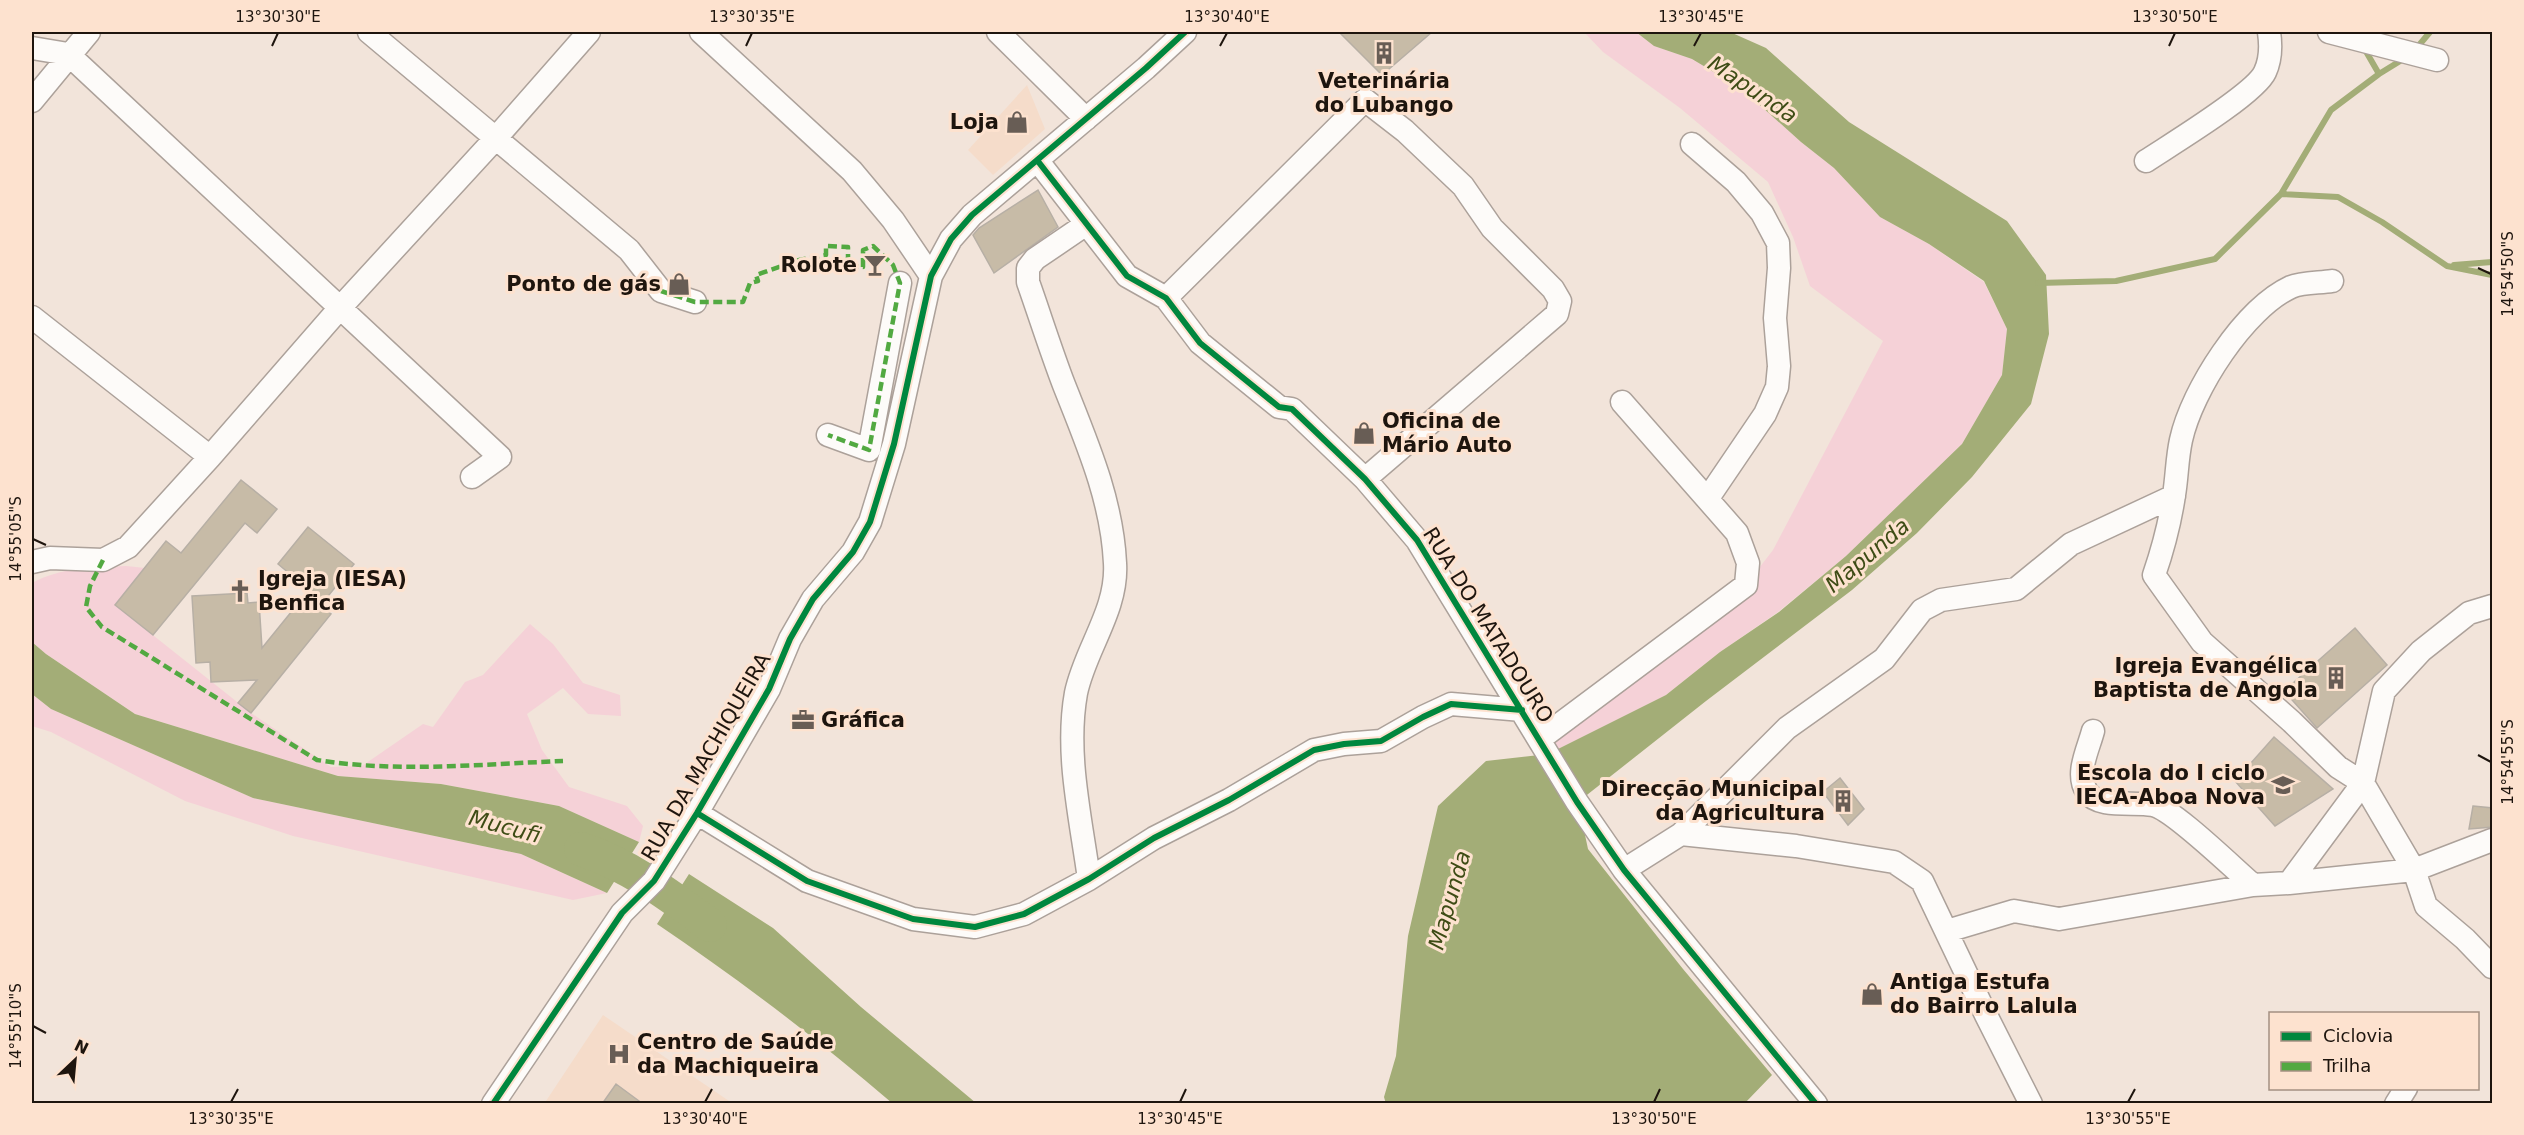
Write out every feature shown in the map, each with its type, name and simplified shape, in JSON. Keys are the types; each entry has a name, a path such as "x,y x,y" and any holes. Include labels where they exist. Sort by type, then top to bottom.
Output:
{"street":[{"path":"32,101 88,32"},
{"path":"369,32 629,250 661,291 695,302"},
{"path":"32,562 50,558 103,560 128,547 589,32"},
{"path":"700,32 852,171 893,220 931,276"},
{"path":"998,32 1086,119"},
{"name":"RUA DA MACHIQUEIRA","path":"493,1104 622,913 654,881 697,813 769,689 790,639 813,599 853,552 870,522 894,444 931,276 951,239 972,215 1146,68 1185,32"},
{"path":"2146,161 2241,96 2264,74 2272,48 2269,32"},
{"path":"2329,32 2437,60"},
{"path":"32,48 68,54 500,457 471,477"},
{"path":"1166,298 1365,100 1405,132 1463,186 1492,228 1553,290 1560,301 1557,314 1365,479"},
{"path":"1692,144 1736,182 1762,213 1778,243 1775,318 1779,366 1777,387 1766,414 1708,498"},
{"name":"RUA DO MATADOURO","path":"1037,160 1085,225 1127,276 1166,298 1200,343 1279,407 1292,409 1365,479 1417,540 1577,802 1624,870 1816,1104"},
{"path":"1085,225 1035,259 1028,268 1028,282 1095,459 1108,513 1115,564 1114,590 1077,692 1073,732 1073,753 1089,879"},
{"path":"2332,281 2293,286 2263,305 2218,360 2196,397 2181,440 2174,496 2164,544 2154,575 2202,642 2292,722 2338,767 2363,783 2414,870 2426,906 2465,939 2493,967"},
{"path":"828,435 869,450 900,283"},
{"path":"32,317 210,458"},
{"path":"1544,746 1746,585 1748,563 1737,533 1622,402"},
{"path":"1624,870 1681,834 1787,728 1884,659 1922,610 1941,600 2016,589 2071,544 2174,496"},
{"path":"2289,883 2363,783 2384,691 2395,676 2429,645 2469,614 2493,606"},
{"path":"697,813 807,881 913,919 975,927 1024,914 1089,879 1154,838 1229,800 1314,750 1344,744 1381,741 1451,704 1522,710"},
{"path":"2093,731 2080,777 2087,794 2097,801 2153,805 2170,813 2253,885"},
{"path":"1681,834 1796,846 1894,862 1922,880 2031,1104"},
{"path":"1947,931 2014,911 2060,919 2253,885 2414,870 2493,840"},
{"path":"2396,1104 2405,1090"}],"shaded area":[{"path":"1584,32 1636,32 1654,46 1692,59 1742,89 1834,168 1880,217 1929,244 1984,282 2007,329 2002,375 1962,444 1846,556 1778,612 1720,652 1666,695 1548,754 1540,739 1746,585 1773,550 1883,341 1810,286 1793,237 1768,182 1680,108 1603,52"},
{"path":"1027,85 1045,129 993,175 968,150"},
{"path":"126,566 145,568 115,605 251,713 331,767 362,766 423,724 433,727 465,682 483,675 530,624 553,644 583,683 620,695 621,716 588,714 563,688 527,714 542,750 569,787 627,806 643,826 639,842 559,806 441,784 338,776 135,714 46,654 32,642 32,583 66,571"},
{"path":"32,694 51,709 253,798 521,854 607,893 573,900 293,836 185,801 51,732 32,726"},
{"name":"Centro de Saúde da Machiqueira","path":"603,1015 732,1103 544,1104"}],"water":[{"name":"Mapunda","path":"1636,32 1730,32 1766,48 1849,122 2007,221 2046,275 2049,334 2031,404 1972,477 1917,533 1852,590 1578,802 1588,849 1683,969 1772,1075 1745,1103 1386,1104 1384,1097 1396,1056 1408,936 1438,806 1486,761 1548,754 1666,695 1720,652 1779,612 1846,556 1962,444 2002,375 2007,329 1984,281 1929,244 1880,217 1834,168 1742,89 1692,59 1654,46"},
{"path":"32,642 46,654 135,714 338,776 441,784 559,806 639,842 607,893 521,854 253,798 51,709 32,694"},
{"path":"689,874 773,928 861,1007 976,1103 892,1103 777,1010 657,924"}],"building":[{"name":"Veterinária do Lubango","path":"1339,32 1432,32 1382,75"},
{"path":"1038,190 1058,227 994,273 973,235 979,228"},
{"path":"241,480 277,509 257,533 245,523 153,635 115,605 166,541 181,553"},
{"path":"308,527 354,564 320,606 331,614 251,713 238,703 257,680 211,682 210,662 196,663 192,596 247,593 248,603 259,602 262,648 309,590 278,564"},
{"name":"Igreja Evangélica Baptista de Angola","path":"2355,628 2387,665 2317,728 2284,691"},
{"name":"Escola do I ciclo IECA-Aboa Nova","path":"2274,737 2333,789 2275,826 2235,781"},
{"name":"Direcção Municipal da Agricultura","path":"1840,778 1864,809 1848,825 1823,792"},
{"path":"2473,806 2493,808 2493,827 2469,829"},
{"path":"616,1084 643,1104 602,1104"}],"waterway":[{"path":"2415,50 2430,32"},
{"path":"2364,48 2379,74"},
{"path":"2038,283 2116,281 2215,259 2281,194 2331,110 2379,74 2405,58"},
{"path":"2281,194 2338,197 2382,222 2447,266 2492,275"},
{"path":"2454,265 2492,262"},
{"name":"Mucufi","path":"581,849 632,872 710,925"}],"marked path":[{"path":"661,291 695,302 743,302 750,283 758,281 756,275 799,260 826,255 826,246 848,247 848,266 863,267 863,250 873,246 893,265 900,283 869,450 828,435"},
{"path":"103,560 90,586 86,607 102,627 317,760 409,767 563,761"}],"cycle path":[{"path":"493,1104 622,913 654,881 697,813 769,689 790,639 813,599 853,552 870,522 894,444 931,276 951,239 972,215 1146,68 1185,32"},
{"path":"1037,160 1127,276 1166,298 1200,343 1279,407 1292,409 1365,479 1417,540 1577,802 1624,870 1816,1104"},
{"path":"697,813 807,881 913,919 975,927 1024,914 1089,879 1154,838 1229,800 1314,750 1344,744 1381,741 1451,704 1522,710"}],"place":[{"name":"Veterinária do Lubango","path":"1384,53"},
{"name":"Loja","path":"1017,122"},
{"name":"Rolote","path":"875,265"},
{"name":"Ponto de gás","path":"679,284"},
{"name":"Oficina de Mário Auto","path":"1364,433"},
{"name":"Igreja (IESA) Benfica","path":"240,591"},
{"name":"Igreja Evangélica Baptista de Angola","path":"2336,678"},
{"name":"Gráfica","path":"803,720"},
{"name":"Escola do I ciclo IECA-Aboa Nova","path":"2283,785"},
{"name":"Direcção Municipal da Agricultura","path":"1843,801"},
{"name":"Antiga Estufa do Bairro Lalula","path":"1872,994"},
{"name":"Centro de Saúde da Machiqueira","path":"619,1054"}]}
